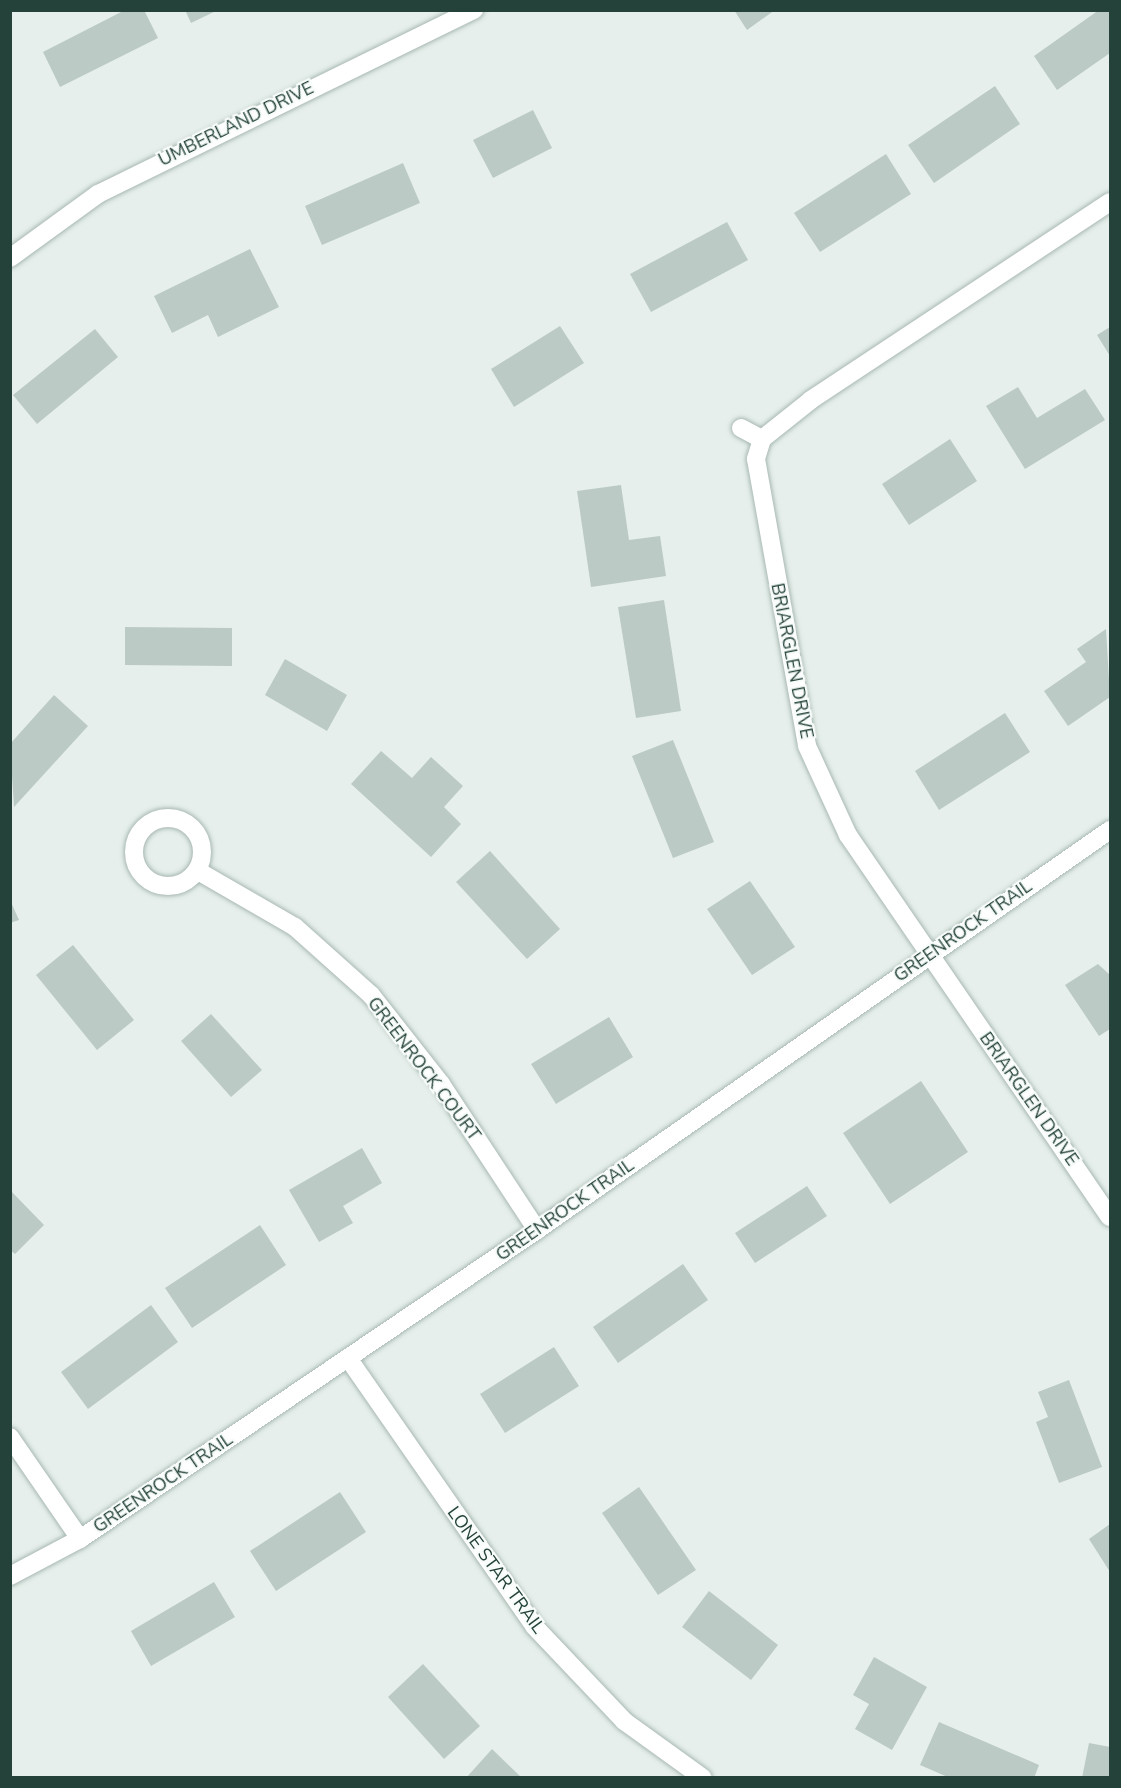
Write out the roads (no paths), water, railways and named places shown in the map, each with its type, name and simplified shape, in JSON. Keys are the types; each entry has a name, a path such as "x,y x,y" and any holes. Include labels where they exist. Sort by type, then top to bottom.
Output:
{"street":[{"name":"UMBERLAND DRIVE","path":"10,258 107,189 474,10"},
{"path":"741,428 762,439 811,400 1110,202"},
{"name":"BRIARGLEN DRIVE","path":"762,439 756,459 759,484 807,746 849,835 1110,1217"},
{"name":"GREENROCK TRAIL","path":"10,1576 80,1539 537,1230 929,954 1110,830"},
{"name":"GREENROCK COURT","path":"198,871 296,927 372,995 441,1084 537,1230"},
{"name":"LONE STAR TRAIL","path":"348,1358 534,1626 624,1721 703,1778"},
{"path":"10,1437 80,1539"}]}
